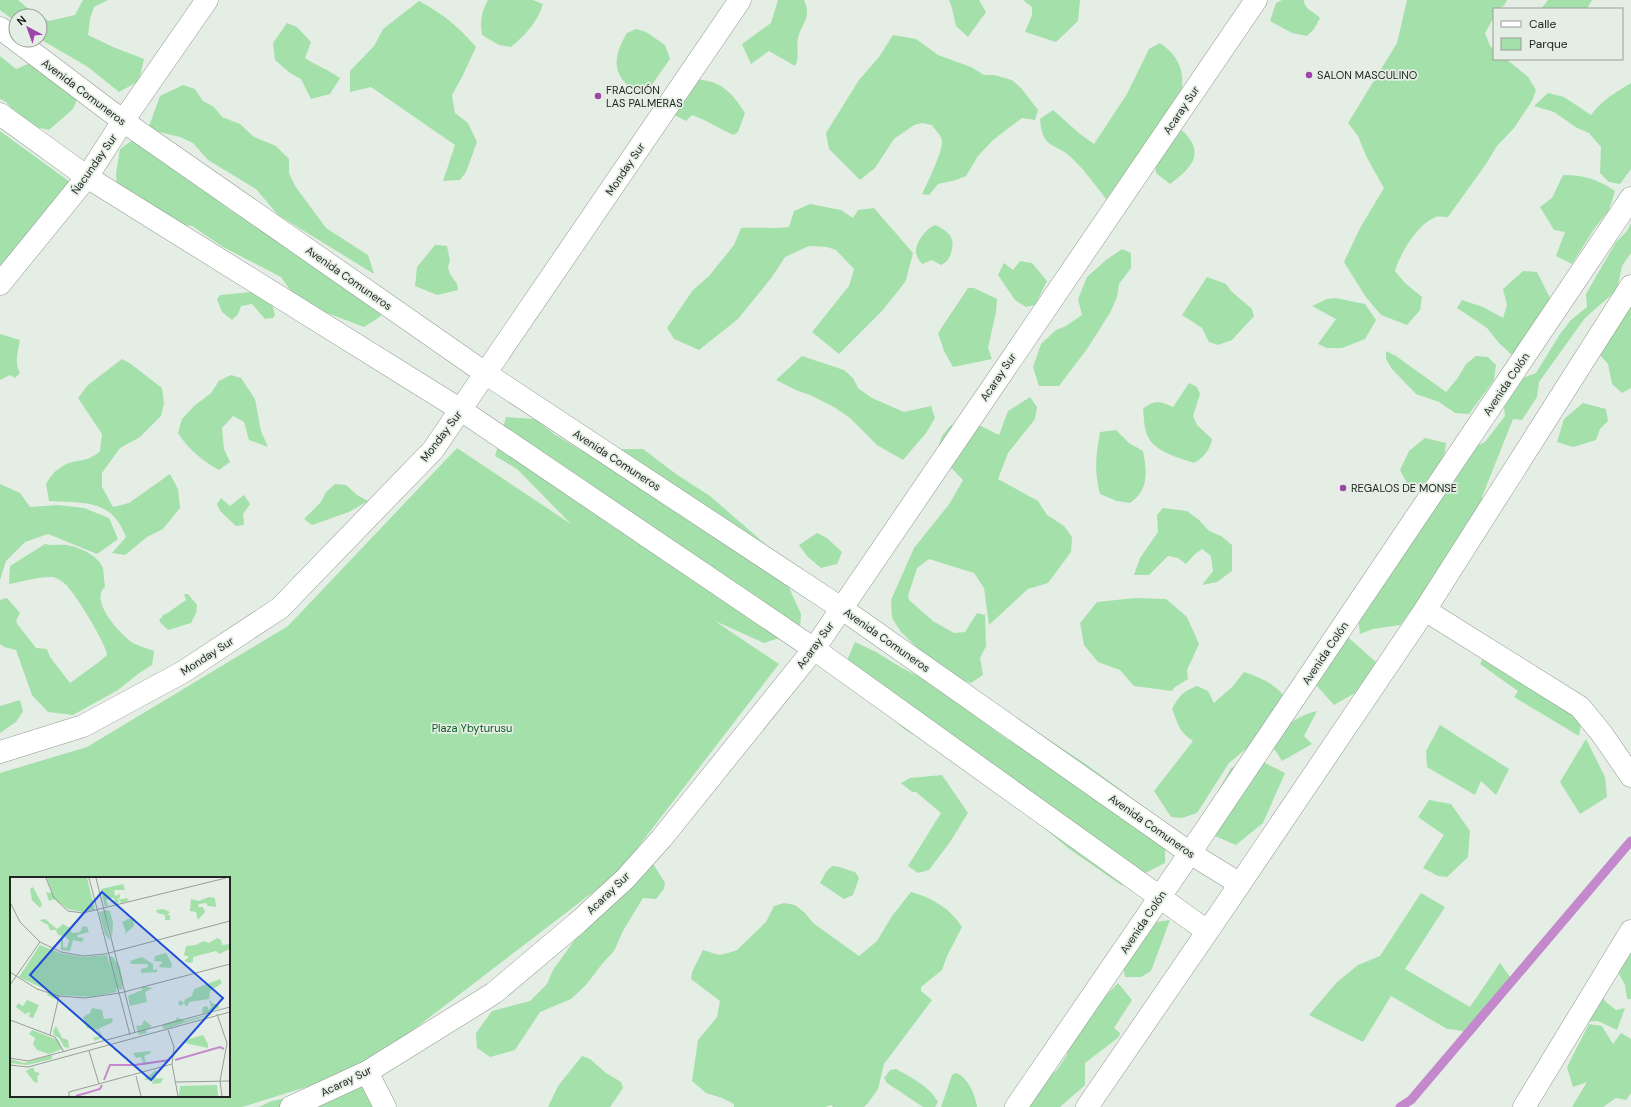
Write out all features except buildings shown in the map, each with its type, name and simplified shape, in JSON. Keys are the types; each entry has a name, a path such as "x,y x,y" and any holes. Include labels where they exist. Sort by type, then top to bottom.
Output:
{"street":[{"name":"Ńacunday Sur","path":"0,284 87,177 123,121 207,0"},
{"name":"Monday Sur","path":"0,752 83,726 183,672 280,608 433,450 740,0"},
{"name":"Acaray Sur","path":"291,1107 367,1072 494,993 577,923 625,879 661,839 814,649 1256,0"},
{"name":"Avenida Comuneros","path":"0,28 123,121 485,373 841,608 1190,853 1240,884"},
{"path":"0,114 87,177 461,410 814,649 1207,931"},
{"name":"Avenida Colón","path":"1016,1107 1160,898 1176,872 1631,198"},
{"path":"1087,1107 1425,610 1631,286"},
{"path":"1425,610 1580,707 1602,734 1631,776"},
{"path":"1524,1107 1631,931"},
{"path":"367,1072 385,1107"}],"green space":[{"path":"0,0 18,0 28,8 8,8 8,16 0,10"},
{"path":"83,0 108,0 94,7 90,19 88,35 144,59 139,81 119,92 88,67 48,44 48,20 75,15"},
{"path":"488,0 533,0 543,4 538,17 530,28 511,47 499,45 482,35 482,17"},
{"path":"778,0 804,0 806,6 807,16 798,38 798,56 795,66 769,51 751,64 742,44 771,23"},
{"path":"949,0 979,0 986,12 968,37 956,26"},
{"path":"1023,0 1080,0 1078,21 1056,42 1025,32 1032,15 1032,7"},
{"path":"1282,0 1304,0 1307,8 1320,18 1314,29 1307,36 1292,33 1270,21 1276,3"},
{"path":"1407,0 1507,0 1502,7 1493,8 1493,19 1485,33 1490,46 1493,48 1493,60 1507,60 1528,77 1536,90 1532,101 1514,128 1497,146 1448,217 1437,217 1429,220 1416,232 1405,248 1395,271 1405,283 1422,297 1420,310 1407,325 1381,315 1365,296 1344,262 1360,228 1384,188 1367,158 1358,136 1348,123 1397,43"},
{"path":"1548,0 1592,0 1588,8 1542,8"},
{"path":"419,1 450,21 476,47 452,95 455,113 468,123 477,142 466,172 460,180 443,181 455,145 371,87 350,92 350,71 374,46 383,29"},
{"path":"287,23 297,27 311,42 305,58 340,78 330,94 311,99 301,79 290,73 275,60 273,43"},
{"path":"636,29 646,32 665,45 670,59 646,93 629,86 619,74 617,67 618,54 623,40 627,33"},
{"path":"893,35 916,39 938,55 971,67 984,75 994,75 1012,80 1021,88 1038,110 1035,120 1022,118 993,140 978,156 966,176 938,184 929,195 922,194 942,146 942,141 932,125 922,123 914,125 894,139 875,168 860,180 829,149 826,133 859,80 879,57"},
{"path":"1160,43 1171,52 1178,62 1181,72 1181,94 1171,130 1183,131 1190,139 1194,147 1195,154 1193,160 1184,172 1170,184 1156,173 1155,156 1123,180 1106,199 1087,174 1068,154 1051,145 1047,141 1041,129 1040,119 1053,110 1080,134 1094,144 1127,94 1149,49"},
{"path":"0,56 16,69 40,59 81,90 73,109 49,130 25,125 6,102 0,99"},
{"path":"695,79 712,82 719,85 730,93 735,99 745,113 738,132 733,135 692,115 686,121 665,110"},
{"path":"1631,83 1631,169 1620,184 1609,182 1600,173 1601,147 1589,133 1577,128 1554,112 1534,106 1548,93 1564,97 1591,115 1615,93"},
{"path":"183,85 195,89 203,101 214,107 222,117 240,124 254,137 276,146 289,159 289,173 295,186 326,228 368,255 374,274 278,215 256,189 208,160 193,143 180,137 151,130 168,138 187,180 204,184 216,199 230,210 378,291 381,316 364,327 306,305 293,294 281,277 223,247 192,226 158,221 117,195 116,173 120,149 148,129 160,96"},
{"path":"0,131 70,182 0,266"},
{"path":"1563,175 1590,178 1615,191 1609,210 1594,229 1572,264 1556,256 1565,232 1554,230 1540,207 1552,198"},
{"path":"810,204 841,210 853,218 858,210 874,208 913,253 906,280 902,286 882,311 839,354 812,332 849,286 854,269 836,250 827,247 809,246 785,257 772,277 738,319 699,350 674,339 667,328 693,290 709,276 734,245 741,228 789,227 794,211"},
{"path":"1631,223 1631,253 1622,266 1617,290 1585,318 1539,382 1537,397 1522,420 1513,419 1482,497 1483,506 1433,583 1400,625 1373,629 1360,634 1355,593 1437,471 1422,485 1407,483 1400,470 1409,451 1425,438 1446,443 1445,452 1440,467 1446,459 1485,442 1505,416 1503,400 1523,378 1536,373 1560,334 1571,320 1587,307 1586,294 1616,242 1627,231"},
{"path":"935,225 948,233 952,239 953,243 951,253 948,260 941,265 932,260 922,264 916,254 918,242 929,229"},
{"path":"435,245 447,246 450,261 448,267 450,274 457,284 458,290 437,295 415,286 417,267"},
{"path":"1122,249 1131,253 1131,268 1119,284 1117,297 1110,313 1087,349 1059,386 1039,386 1033,367 1041,344 1056,330 1066,326 1082,315 1078,299 1087,277 1106,260"},
{"path":"1020,261 1032,263 1047,281 1035,305 1026,307 1015,300 998,275 1004,263 1013,270"},
{"path":"1523,271 1537,272 1550,298 1549,310 1513,356 1499,343 1487,328 1457,308 1462,300 1483,307 1503,318 1507,305 1503,289"},
{"path":"1207,277 1226,284 1231,291 1252,309 1254,316 1232,340 1218,345 1209,342 1202,328 1182,315"},
{"path":"968,288 974,288 997,299 996,312 988,348 992,359 953,367 944,351 938,333"},
{"path":"251,292 272,303 275,315 273,318 265,319 252,304 241,306 238,314 232,320 222,312 217,299 220,295"},
{"path":"1631,295 1631,388 1622,393 1612,384 1608,364 1600,355"},
{"path":"1335,298 1365,304 1376,320 1365,339 1342,348 1327,348 1318,344 1336,319 1312,306 1327,299"},
{"path":"0,334 20,340 17,365 20,373 15,378 10,375 0,380"},
{"path":"1386,351 1396,356 1446,392 1457,379 1466,364 1476,356 1488,357 1496,365 1494,380 1469,414 1455,413 1439,402 1416,394 1392,369 1386,359"},
{"path":"802,356 844,370 853,378 858,388 872,398 904,412 931,406 935,418 926,433 903,460 877,445 850,418 834,407 776,380"},
{"path":"122,359 131,364 162,388 164,403 161,416 140,437 120,448 102,473 102,487 113,507 129,503 170,474 178,489 180,508 163,529 147,537 125,555 112,553 126,537 120,525 113,516 105,509 85,503 49,501 46,484 53,474 60,468 72,462 90,458 100,451 102,434 78,398 88,385"},
{"path":"231,375 241,378 255,399 261,431 268,447 249,440 244,422 233,416 222,428 224,449 230,462 219,470 196,454 178,433 182,419 194,406 211,393 219,381"},
{"path":"1189,383 1197,387 1200,394 1193,416 1197,425 1212,439 1210,447 1206,453 1194,463 1168,454 1156,447 1148,437 1144,423 1143,409 1150,404 1157,402 1173,407"},
{"path":"1030,397 1037,407 1035,419 1008,453 998,479 1038,501 1047,515 1064,526 1072,537 1071,552 1048,583 1028,589 989,625 984,588 974,573 929,559 917,568 908,596 909,600 933,621 954,633 965,632 977,613 985,615 986,646 980,658 983,675 971,683 951,676 931,661 901,632 892,618 891,600 914,548 950,503 963,480 936,452 942,436 951,425 977,424 999,435 1008,411"},
{"path":"1583,403 1606,409 1608,421 1600,429 1596,440 1573,447 1557,442 1564,419"},
{"name":"Plaza Ybyturusu","path":"506,417 535,419 554,434 582,451 600,449 643,449 676,474 710,496 772,550 801,614 800,631 764,643 715,621 779,664 618,873 362,1069 358,1077 376,1107 259,1107 272,1101 296,1096 332,1079 242,1107 0,1107 0,773 87,747 288,626 457,448 571,524 517,469 495,456"},
{"path":"1116,430 1129,443 1143,451 1146,473 1144,486 1141,492 1130,503 1117,501 1100,494 1098,485 1096,463 1100,432"},
{"path":"0,484 20,493 30,507 58,505 84,508 109,518 118,539 97,554 48,534 25,542 6,561 0,580"},
{"path":"335,484 346,485 357,495 368,501 349,512 312,525 304,519 321,502 326,492"},
{"path":"244,495 250,504 243,514 244,525 236,526 220,511 217,504 221,498 230,506"},
{"path":"1163,508 1187,511 1199,520 1209,531 1221,536 1232,545 1232,571 1217,582 1202,585 1213,571 1211,556 1202,549 1186,564 1178,558 1168,556 1149,575 1134,575 1140,558 1158,532 1157,515"},
{"path":"817,533 827,538 842,552 837,564 821,568 807,556 799,545"},
{"path":"45,544 72,546 93,556 103,568 105,587 101,593 101,601 108,617 121,633 133,643 154,651 152,665 118,690 73,715 48,712 32,695 16,650 4,647 0,644 0,600 7,598 20,613 16,621 18,625 36,648 47,649 50,657 70,683 107,655 106,649 89,618 69,589 62,582 55,578 48,577 9,584 10,566"},
{"path":"184,594 188,594 197,605 196,613 191,623 168,630 159,621 164,614 186,600"},
{"path":"1135,598 1166,599 1187,617 1199,644 1187,670 1188,679 1175,687 1172,691 1134,686 1120,670 1098,662 1084,645 1080,623 1097,602"},
{"path":"1334,625 1376,662 1357,692 1334,705 1316,685"},
{"path":"855,642 926,680 1008,740 1033,729 1087,765 1174,829 1165,852 1165,863 1121,885 1068,848 982,776 904,729 843,669"},
{"path":"1486,653 1582,719 1579,736 1514,697 1518,691 1480,664"},
{"path":"1244,672 1261,678 1276,687 1284,696 1264,734 1229,763 1197,813 1182,818 1171,817 1154,791 1193,741 1182,731 1172,709 1182,694 1197,686 1208,691 1214,703 1232,687"},
{"path":"20,700 23,711 16,722 0,733 0,706"},
{"path":"1317,711 1304,736 1312,744 1282,761 1271,744 1281,732 1296,719"},
{"path":"1440,725 1509,769 1496,795 1481,781 1475,795 1427,767 1426,751"},
{"path":"1586,739 1605,777 1607,797 1580,814 1560,782"},
{"path":"1255,758 1285,773 1263,823 1236,845 1215,836 1206,813 1231,768"},
{"path":"942,775 968,813 950,842 929,870 918,873 908,866 941,813 916,792 912,792 901,783 910,778"},
{"path":"1429,800 1451,804 1470,831 1468,857 1447,877 1438,876 1423,868 1444,835 1418,817"},
{"path":"652,862 665,883 664,889 656,899 643,898 623,931 614,951 586,985 571,999 540,1012 515,1050 490,1057 477,1048 476,1033 492,1011 530,1001 547,984 553,970 584,927"},
{"path":"832,866 855,872 859,878 853,895 844,899 820,883 826,872"},
{"path":"911,892 926,897 946,909 962,927 947,956 942,970 921,987 921,991 932,1000 884,1064 878,1089 864,1107 833,1107 831,1105 825,1107 734,1107 734,1104 722,1098 706,1093 692,1081 698,1040 717,1017 720,1001 691,979 692,972 703,950 719,955 737,950 766,922 774,906 784,903 795,905 805,913 813,923 859,956 877,941 892,916"},
{"path":"1421,893 1445,907 1405,969 1470,1007 1500,963 1510,977 1473,1034 1447,1029 1391,996 1363,1042 1309,1015 1337,982 1358,965 1380,956"},
{"path":"1170,920 1151,971 1141,977 1125,977 1123,966 1150,923"},
{"path":"1631,941 1631,999 1627,999 1625,985 1619,974 1619,959"},
{"path":"1118,983 1132,1000 1114,1028 1120,1033 1119,1037 1085,1063 1085,1085 1060,1107 1027,1107 1029,1093 1057,1070 1067,1055 1068,1035"},
{"path":"1599,993 1607,1003 1616,1010 1625,1008 1617,1030 1598,1021 1576,1022"},
{"path":"1589,1024 1602,1026 1613,1044 1621,1033 1631,1039 1631,1093 1626,1100 1616,1098 1603,1107 1572,1107 1587,1082 1573,1087 1567,1067"},
{"path":"582,1056 590,1059 606,1073 621,1082 623,1088 610,1107 548,1107 558,1086"},
{"path":"896,1069 920,1083 930,1091 938,1102 935,1107 923,1107 887,1083 884,1078 890,1070"},
{"path":"956,1073 967,1082 975,1097 977,1107 941,1107 952,1075"}],"waterway":[{"path":"1400,1107 1411,1100 1631,841"}],"place":[{"name":"SALON MASCULINO","path":"1309,75"},
{"name":"FRACCIÓN LAS PALMERAS","path":"598,96"},
{"name":"REGALOS DE MONSE","path":"1343,488"}]}
